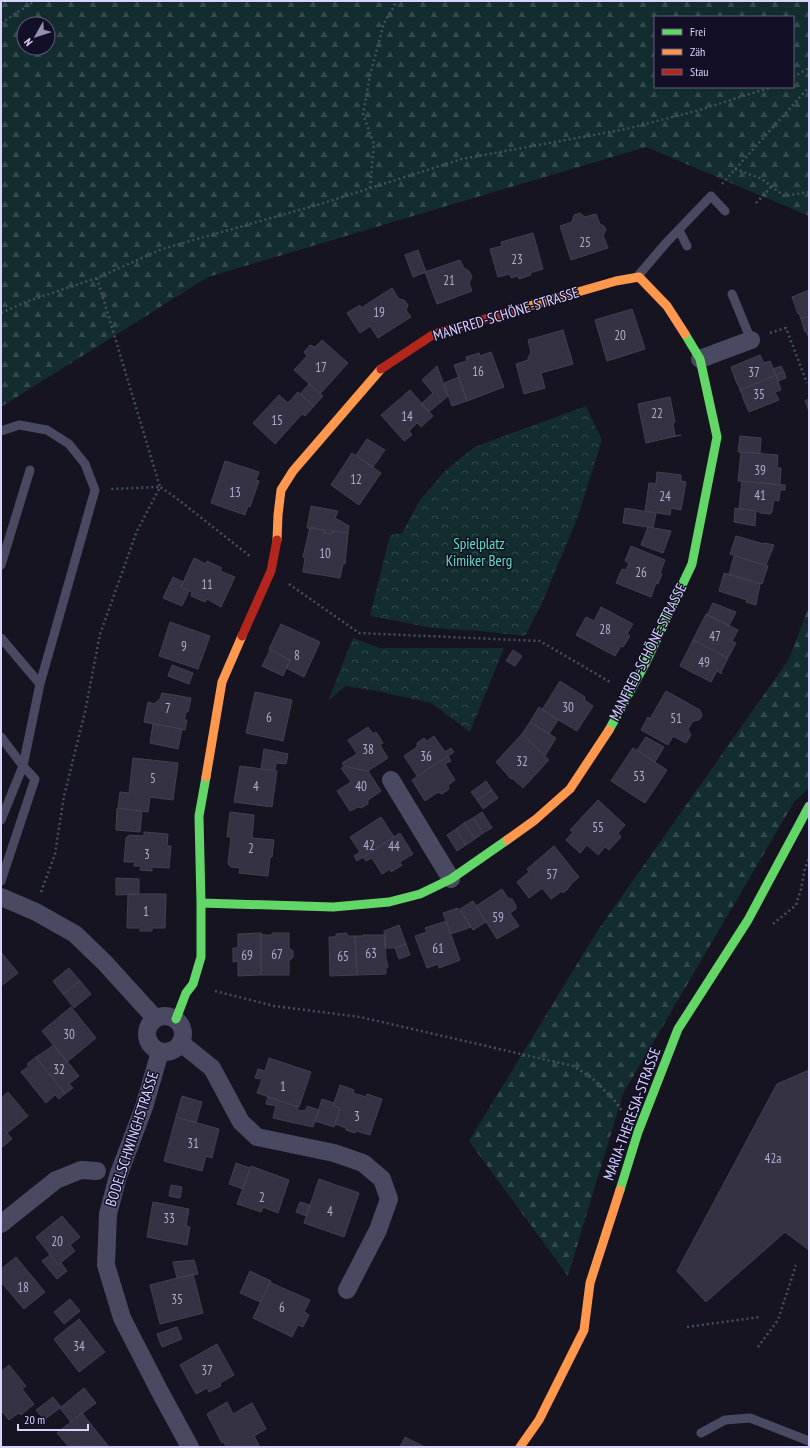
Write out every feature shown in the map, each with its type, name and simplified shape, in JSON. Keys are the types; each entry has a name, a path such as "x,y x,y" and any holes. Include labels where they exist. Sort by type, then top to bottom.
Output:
{"street":[{"name":"MANFRED-SCHÖNE-STRASSE","path":"176,1019 186,993 193,984 200,957 201,903 199,816 222,682 271,571 277,544 281,490 292,471 379,371 434,334 616,281 639,277 667,306 700,359 717,437 692,564 630,693 604,738 570,789 535,820 451,878 420,894 390,902 333,907 201,903"},
{"path":"700,359 750,340"},
{"path":"391,780 451,878"},
{"name":"MARIA-THERESIA-STRASSE","path":"520,1447 539,1420 584,1330 590,1283 638,1132 678,1028 748,920 809,806"},
{"path":"1,897 36,912 75,934 105,963 155,1018"},
{"path":"166,1015 176,1019 184,1030 184,1037 181,1044 176,1050 160,1052 149,1043 147,1030 150,1023 155,1018 166,1015"},
{"path":"181,1044 212,1068 241,1122 257,1137 334,1153 363,1164 382,1179 389,1199 378,1230 347,1290"},
{"name":"BODELSCHWINGHSTRASSE","path":"160,1052 144,1107 118,1176 108,1214 106,1264 122,1318 190,1447"},
{"path":"1,1224 56,1180 80,1170 97,1171"}],"lane":[{"path":"639,277 637,278 711,196 725,211"},
{"path":"679,230 687,246"},
{"path":"732,294 750,340"},
{"path":"1,431 19,425 26,426 46,430 69,444 85,464 95,490 40,684 23,766 1,820"},
{"path":"1,566 30,470"},
{"path":"1,638 40,684"},
{"path":"1,737 23,766 35,778 1,881"},
{"path":"701,1433 725,1420 750,1418 809,1441"}],"path":[{"path":"1,23 35,1"},
{"path":"370,188 374,144 363,114 370,75 384,23 397,1"},
{"path":"794,76 809,68"},
{"path":"711,196 809,87"},
{"path":"1,313 28,301 97,278 162,249 462,160 626,129 769,88"},
{"path":"735,169 762,179 784,196 809,192"},
{"path":"756,203 772,186"},
{"path":"36,912 40,893 55,854 64,796 85,712 100,634 138,531 160,487 97,278"},
{"path":"750,340 786,328 807,384"},
{"path":"95,490 160,487 175,497 253,559 359,633 540,641 630,693"},
{"path":"769,928 796,905 802,889 805,868 809,860"},
{"path":"193,984 274,1006 360,1017 573,1066 592,1078 614,1100 638,1132"},
{"path":"758,1347 778,1320 796,1265"},
{"path":"687,1327 760,1317"}],"green space":[{"path":"1,1 809,1 809,216 646,147 208,277 1,407"},
{"name":"Spielplatz Kimiker Berg","path":"586,406 602,440 577,519 542,603 525,636 433,628 370,616 390,535 402,533 420,500 444,472 474,447"},
{"path":"809,606 809,788 794,802 623,1094 568,1276 469,1141 596,933 789,659"},
{"path":"353,638 380,648 504,648 470,732 431,703 377,691 345,686 328,701"}],"building":[{"path":"580,213 585,217 596,214 600,224 604,226 606,230 603,235 608,248 571,260 560,226 572,222 574,215"},
{"path":"533,233 543,269 530,273 531,275 519,279 518,276 511,278 510,274 498,277 490,249 502,246 501,242"},
{"path":"418,250 426,272 413,277 405,255"},
{"path":"460,260 464,268 469,271 472,277 469,283 472,291 437,304 425,272"},
{"path":"392,288 399,299 404,300 408,305 406,310 411,317 378,338 370,326 360,333 347,313 360,305 361,308"},
{"path":"809,290 809,316 801,319 792,297"},
{"path":"632,309 645,349 607,361 595,320"},
{"path":"809,316 809,338 806,331 805,332 801,319"},
{"path":"563,330 573,364 541,373 545,388 524,394 516,364 528,360 531,352 528,340"},
{"path":"322,340 348,363 320,394 294,370 307,356 304,352 310,345 315,347"},
{"path":"491,352 504,387 467,401 454,365 467,361 466,357 479,353 480,356"},
{"path":"760,355 764,363 770,361 776,375 740,390 731,367"},
{"path":"437,366 448,396 429,412 421,404 433,393 422,380"},
{"path":"781,366 784,372 776,375 773,369"},
{"path":"784,372 786,378 778,381 776,375"},
{"path":"776,375 781,390 775,392 779,400 749,412 740,390"},
{"path":"459,377 467,401 452,406 444,383"},
{"path":"309,384 323,396 314,406 300,394"},
{"path":"410,390 433,416 421,427 417,423 409,431 412,435 404,441 381,415"},
{"path":"298,392 314,406 305,416 302,414 275,444 253,423 279,395 288,403"},
{"path":"670,397 675,422 673,423 675,436 681,435 646,443 638,404"},
{"path":"809,399 809,411 805,401"},
{"path":"740,436 761,438 760,453 738,452"},
{"path":"367,439 385,450 373,467 356,455"},
{"path":"741,452 778,455 777,468 781,468 780,485 738,481"},
{"path":"352,453 381,473 359,505 331,485"},
{"path":"225,461 259,472 256,480 259,481 250,507 248,506 245,515 211,503"},
{"path":"657,472 681,475 681,481 686,482 681,510 671,508 670,515 645,511 649,483 656,484"},
{"path":"742,481 785,485 785,490 780,490 779,501 774,500 772,512 770,514 739,509"},
{"path":"311,506 338,511 335,518 349,526 348,533 333,531 332,534 324,533 325,530 307,528"},
{"path":"625,508 656,513 653,528 623,523"},
{"path":"735,508 756,511 755,526 734,522"},
{"path":"310,527 325,530 324,533 332,534 333,531 348,533 345,564 343,564 340,578 303,572 305,558 303,557"},
{"path":"648,527 671,531 663,553 641,545"},
{"path":"736,536 764,544 774,545 766,565 730,554"},
{"path":"631,546 665,560 660,573 662,574 658,584 656,583 651,597 616,583 622,569 626,570 629,563 625,561"},
{"path":"734,556 768,566 762,584 729,574"},
{"path":"194,558 206,564 207,561 222,568 220,571 235,577 221,607 207,599 205,602 191,596 192,592 181,587"},
{"path":"724,573 760,584 756,605 746,602 747,600 719,591"},
{"path":"173,577 183,582 181,587 189,591 182,606 163,598"},
{"path":"713,603 736,612 729,626 707,615"},
{"path":"601,607 633,624 627,634 630,636 615,656 576,635 586,617 594,621"},
{"path":"706,614 738,630 732,641 736,643 728,658 693,640"},
{"path":"170,622 210,636 198,669 159,656"},
{"path":"281,624 320,642 304,677 286,668 290,660 269,649"},
{"path":"693,640 728,658 721,672 722,674 717,671 711,682 680,666"},
{"path":"270,650 290,660 283,676 262,666"},
{"path":"513,650 522,656 515,666 506,661"},
{"path":"172,665 193,673 189,684 168,676"},
{"path":"560,681 585,697 584,700 593,706 577,731 542,710"},
{"path":"666,691 700,710 702,716 699,720 693,721 688,729 691,735 686,743 673,736 668,745 641,730 648,717 650,719"},
{"path":"255,692 292,700 283,741 246,733"},
{"path":"162,693 191,698 188,712 186,712 184,720 187,720 185,730 144,722 148,702 154,704 160,699"},
{"path":"539,707 558,720 549,734 530,722"},
{"path":"530,722 556,738 545,756 522,734"},
{"path":"153,724 182,729 178,749 150,743"},
{"path":"368,727 373,734 376,732 383,743 380,745 388,758 368,771 344,766 342,763 357,754 348,740"},
{"path":"522,734 549,760 523,788 512,778 511,779 496,762"},
{"path":"434,736 445,752 451,748 454,752 417,776 404,756 417,747 417,743 424,738 427,741"},
{"path":"646,737 664,747 655,762 637,750"},
{"path":"633,748 667,770 645,803 611,781"},
{"path":"264,749 288,754 286,764 276,763 275,770 261,769"},
{"path":"448,756 451,761 445,764 455,780 448,785 449,789 442,794 438,792 425,801 412,780"},
{"path":"133,758 178,763 173,800 150,797 148,812 118,808 120,792 129,793"},
{"path":"240,766 277,771 272,807 234,802"},
{"path":"344,766 368,771 381,791 368,800 368,804 350,811 337,791 351,782 341,768"},
{"path":"486,781 492,790 477,800 471,792"},
{"path":"492,790 498,798 483,809 477,800"},
{"path":"598,800 625,825 618,833 621,837 609,850 605,847 598,855 587,845 580,853 566,840 573,832 570,830"},
{"path":"117,808 142,811 140,832 116,830"},
{"path":"230,812 254,815 252,838 274,840 268,876 239,873 240,868 231,867 228,864 231,837 227,837"},
{"path":"482,812 492,828 483,833 473,818"},
{"path":"381,817 394,837 357,861 354,856 360,852 350,837"},
{"path":"473,818 483,833 475,839 464,823"},
{"path":"464,823 475,839 466,845 456,829"},
{"path":"456,829 466,845 457,851 447,835"},
{"path":"144,832 168,834 167,846 171,846 169,868 152,867 152,871 140,870 141,866 134,866 135,862 124,862 126,838 129,835 144,836"},
{"path":"400,833 413,854 400,862 402,865 391,872 390,869 382,874 372,858 366,861 363,857"},
{"path":"554,846 579,877 567,890 563,893 562,891 551,899 542,888 529,898 517,882 529,872 527,869"},
{"path":"116,878 139,879 139,894 116,895"},
{"path":"502,889 508,898 512,899 516,906 516,909 510,913 519,926 497,939 476,906"},
{"path":"128,894 166,894 165,928 152,928 152,931 140,931 140,928 127,928"},
{"path":"473,901 486,922 473,930 460,909"},
{"path":"458,908 471,927 451,934 443,913"},
{"path":"446,921 460,960 439,968 438,964 427,968 415,936 427,932 425,928"},
{"path":"399,925 406,944 395,948 385,948 384,931"},
{"path":"261,933 261,975 238,976 238,961 233,962 233,948 238,948 238,934"},
{"path":"261,933 262,935 272,935 272,933 289,933 289,948 293,951 293,957 289,961 289,975 261,975"},
{"path":"347,933 347,936 355,936 357,975 330,976 329,937 336,937 336,934"},
{"path":"385,935 386,959 388,967 386,968 386,974 357,975 355,936"},
{"path":"406,944 410,955 399,959 395,948"},
{"path":"1,952 18,973 1,986"},
{"path":"69,968 80,981 63,994 53,981"},
{"path":"80,981 91,994 74,1008 63,994"},
{"path":"71,1007 96,1038 67,1062 42,1031"},
{"path":"54,1045 79,1076 69,1084 73,1088 65,1094 36,1057"},
{"path":"36,1057 65,1094 59,1099 55,1095 46,1103 21,1072 29,1066 27,1064"},
{"path":"269,1058 311,1072 299,1107 257,1093 262,1079 255,1078 258,1069 265,1071"},
{"path":"809,1070 809,1250 785,1232 706,1302 677,1271 777,1084"},
{"path":"340,1085 354,1090 353,1093 366,1097 367,1094 382,1099 370,1135 356,1131 355,1133 335,1124 340,1108 333,1106"},
{"path":"8,1092 28,1116 7,1133 12,1139 1,1148 1,1098"},
{"path":"182,1096 202,1102 196,1123 176,1117"},
{"path":"268,1097 298,1107 297,1110 305,1111 307,1106 319,1110 313,1127 273,1118 276,1106 266,1104"},
{"path":"322,1099 334,1103 333,1106 340,1108 334,1127 315,1121"},
{"path":"176,1117 219,1129 212,1158 206,1156 202,1171 164,1161"},
{"path":"236,1163 250,1168 243,1189 229,1184"},
{"path":"251,1166 289,1180 278,1213 263,1207 261,1212 237,1204"},
{"path":"319,1179 359,1193 344,1237 304,1223"},
{"path":"171,1185 182,1187 180,1198 169,1196"},
{"path":"153,1202 189,1209 186,1226 190,1227 187,1245 147,1237"},
{"path":"300,1202 310,1205 306,1216 296,1212"},
{"path":"62,1216 80,1237 70,1245 75,1251 58,1265 36,1237"},
{"path":"50,1255 58,1265 61,1263 67,1271 57,1279 42,1261"},
{"path":"16,1257 45,1292 24,1309 1,1282 1,1269"},
{"path":"194,1260 198,1274 177,1278 173,1262"},
{"path":"250,1271 271,1281 260,1302 240,1293"},
{"path":"193,1274 203,1313 160,1324 150,1285"},
{"path":"270,1282 310,1300 304,1312 309,1315 303,1327 298,1325 292,1337 253,1318"},
{"path":"70,1299 80,1311 64,1324 54,1312"},
{"path":"79,1319 105,1352 79,1372 54,1339"},
{"path":"177,1327 182,1339 162,1347 157,1334"},
{"path":"217,1344 234,1375 220,1383 221,1386 209,1392 207,1388 196,1394 180,1365"},
{"path":"9,1365 26,1386 22,1389 34,1404 21,1415 19,1413 9,1420 1,1410 1,1372"},
{"path":"84,1388 96,1403 71,1422 60,1408"},
{"path":"53,1397 61,1407 44,1420 36,1410"},
{"path":"227,1402 233,1414 252,1403 266,1429 254,1436 259,1445 255,1447 226,1447 224,1442 222,1443 207,1414"},
{"path":"82,1413 109,1447 69,1447 57,1433"},
{"path":"405,1437 425,1447 400,1447"}],"traffic: fast":[{"path":"609,730 646,662 692,564 717,437 700,359 685,334"},
{"path":"201,903 199,816 206,777"},
{"path":"620,1190 638,1132 678,1029 748,920 809,806"},
{"path":"176,1019 186,993 193,984 201,957 201,903 333,907 389,902 420,894 451,879 507,840"}],"traffic: slow":[{"path":"512,311 616,281 639,277 667,306 685,334"},
{"path":"277,540 281,490 293,471 381,369"},
{"path":"206,777 222,682 242,636"},
{"path":"507,840 535,820 570,789 609,730"},
{"path":"520,1447 539,1420 584,1330 590,1283 620,1190"}],"traffic: jam":[{"path":"381,369 434,334 512,311"},
{"path":"242,636 271,571 277,540"}]}
